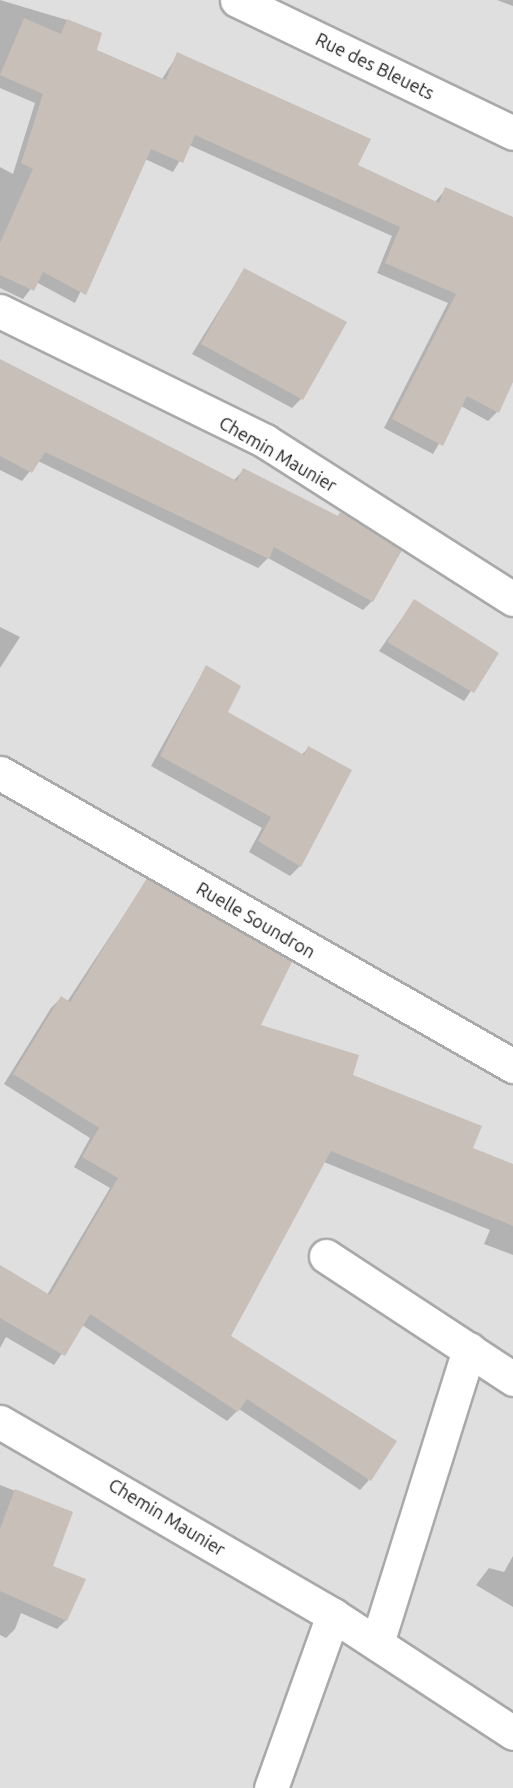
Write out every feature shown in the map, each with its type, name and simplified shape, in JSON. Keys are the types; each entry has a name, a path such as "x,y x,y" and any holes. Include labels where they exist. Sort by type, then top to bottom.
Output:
{"street":[{"name":"Rue des Bleuets","path":"237,0 513,133"},
{"name":"Chemin Maunier","path":"0,311 265,441 513,599"},
{"name":"Ruelle Soundron","path":"0,773 513,1066"},
{"path":"326,1256 513,1379"},
{"path":"376,1643 470,1350"},
{"name":"Chemin Maunier","path":"0,1422 333,1615 513,1733"},
{"path":"271,1788 333,1615"}],"shaded area":[{"path":"0,0 513,0 513,1788 0,1788"}],"building":[{"path":"24,18 61,34 67,19 102,33 97,50 166,80 177,52 371,139 358,165 439,203 445,187 513,217 513,382 499,413 467,396 443,446 392,419 456,294 385,263 400,227 195,135 183,163 151,149 86,295 43,272 34,291 0,275 0,243 33,169 21,163 43,94 0,75"},
{"path":"244,268 347,322 303,400 201,344"},
{"path":"0,359 237,481 243,468 338,516 340,512 402,550 373,602 274,547 269,559 45,452 32,473 0,456"},
{"path":"414,599 499,653 474,693 387,642"},
{"path":"206,665 241,686 228,712 304,755 308,746 352,770 301,867 258,841 271,817 160,756"},
{"path":"147,878 292,962 261,1025 359,1055 353,1075 482,1126 473,1148 513,1164 513,1226 331,1151 231,1336 397,1441 371,1481 247,1399 238,1412 90,1314 65,1356 0,1318 0,1265 50,1295 118,1178 82,1157 99,1128 13,1074 61,996 70,1002"},
{"path":"15,1489 73,1512 53,1566 86,1579 67,1621 0,1591 0,1529"}]}
